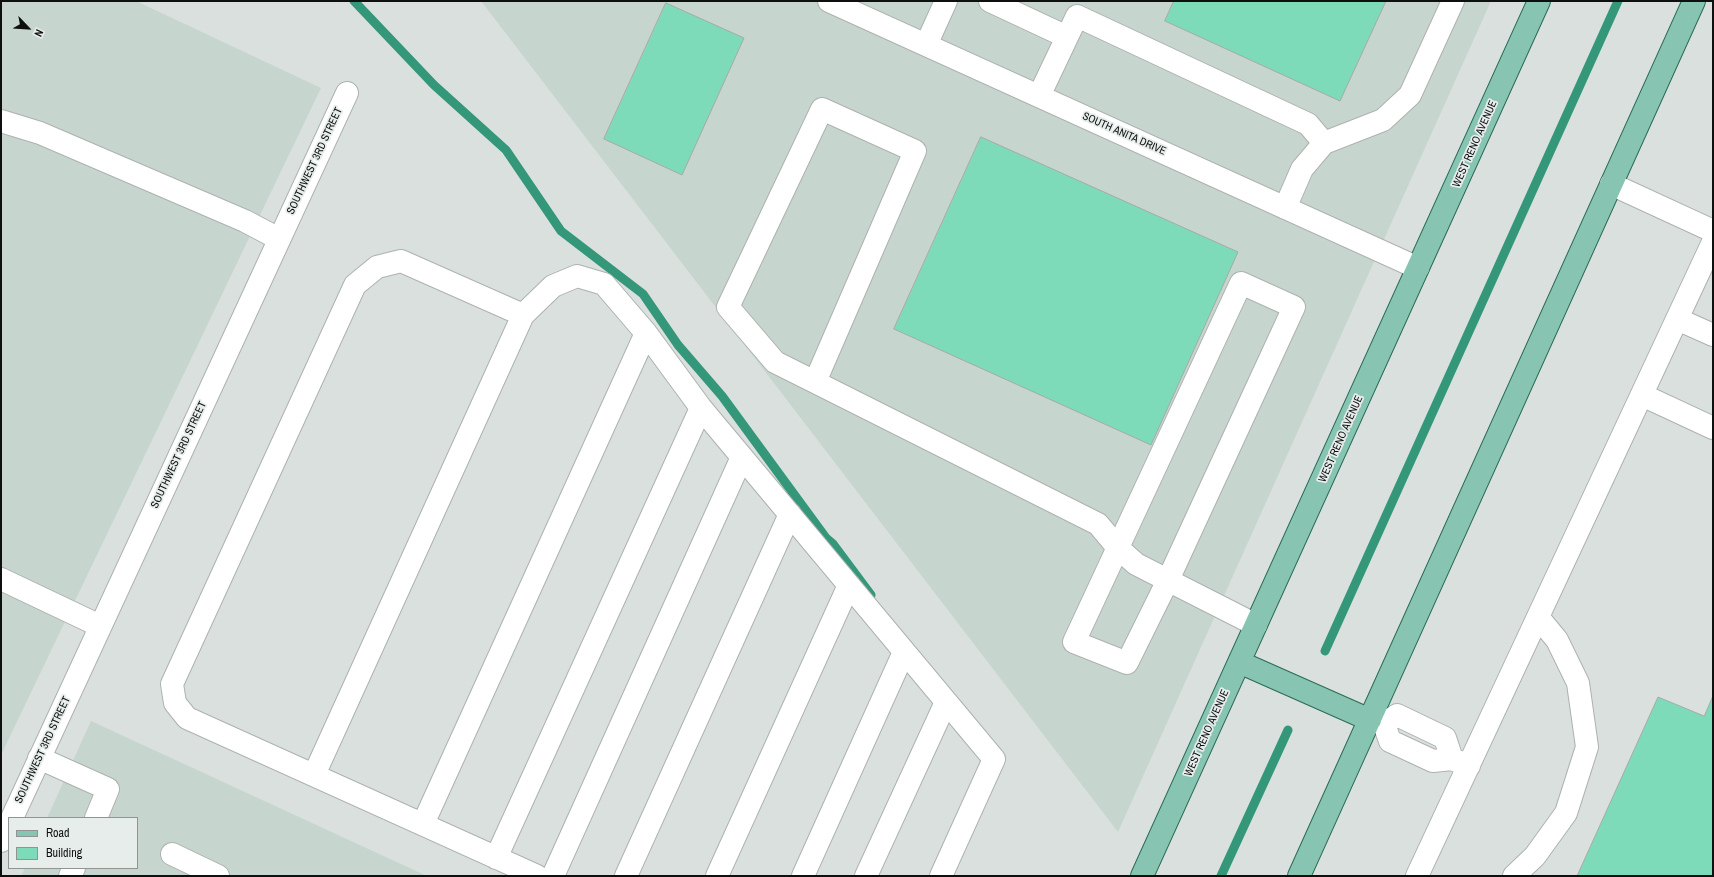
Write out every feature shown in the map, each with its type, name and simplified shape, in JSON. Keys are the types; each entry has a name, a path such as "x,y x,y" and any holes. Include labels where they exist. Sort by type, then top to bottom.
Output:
{"main road":[{"name":"WEST RENO AVENUE","path":"1142,876 1539,1"},
{"path":"1299,876 1377,722 1611,184 1694,1"},
{"path":"1239,662 1377,722"}],"street":[{"name":"SOUTH ANITA DRIVE","path":"829,1 1418,268"},
{"path":"926,45 946,1"},
{"path":"990,1 1067,37"},
{"path":"1285,208 1302,169 1324,143 1383,120 1410,95 1453,1"},
{"path":"1039,96 1077,16 1308,124 1324,143"},
{"name":"SOUTHWEST 3RD STREET","path":"12,817 347,93"},
{"path":"815,382 915,151 822,109 728,307 775,362 1098,524 1118,548 1136,564 1256,625"},
{"path":"1,121 48,136 245,221 279,239"},
{"path":"1611,184 1713,231"},
{"path":"1417,876 1461,762 1538,617 1713,242"},
{"path":"523,315 401,262 377,267 355,285 172,684 175,703 187,718 537,876"},
{"path":"314,775 523,315 553,286 577,276 604,284 646,333 701,408 994,759 941,876"},
{"path":"1241,283 1294,307 1168,580 1127,664 1074,642 1241,283"},
{"path":"1677,319 1713,335"},
{"path":"422,824 646,333"},
{"path":"1642,395 1713,428"},
{"path":"496,858 701,408"},
{"path":"553,876 742,457"},
{"path":"626,876 790,514"},
{"path":"1,579 100,626"},
{"path":"717,876 849,585"},
{"path":"1514,876 1535,856 1566,813 1587,748 1578,683 1557,640 1538,617"},
{"path":"803,876 904,652"},
{"path":"866,876 946,702"},
{"path":"1377,722 1390,741 1433,761 1461,762"},
{"path":"39,758 108,789 96,817"},
{"path":"1,841 8,826"},
{"path":"172,854 218,876"}],"shaded area":[{"path":"1,1 136,1 321,88 1,755"},
{"path":"481,1 1491,1 1118,832"},
{"path":"91,721 427,876 21,876 24,869 138,869 138,817 47,817"}],"building":[{"path":"1174,1 1386,1 1340,101 1165,21"},
{"path":"666,3 744,38 682,175 604,139"},
{"path":"981,137 1238,252 1151,445 894,329"},
{"path":"1713,696 1713,876 1577,876 1658,697 1704,716"}],"waterway":[{"path":"354,1 434,85 506,150 561,231 643,294 678,345 722,396 826,538 833,544 871,595"},
{"path":"1325,651 1618,1"},
{"path":"1221,876 1288,730"}]}
